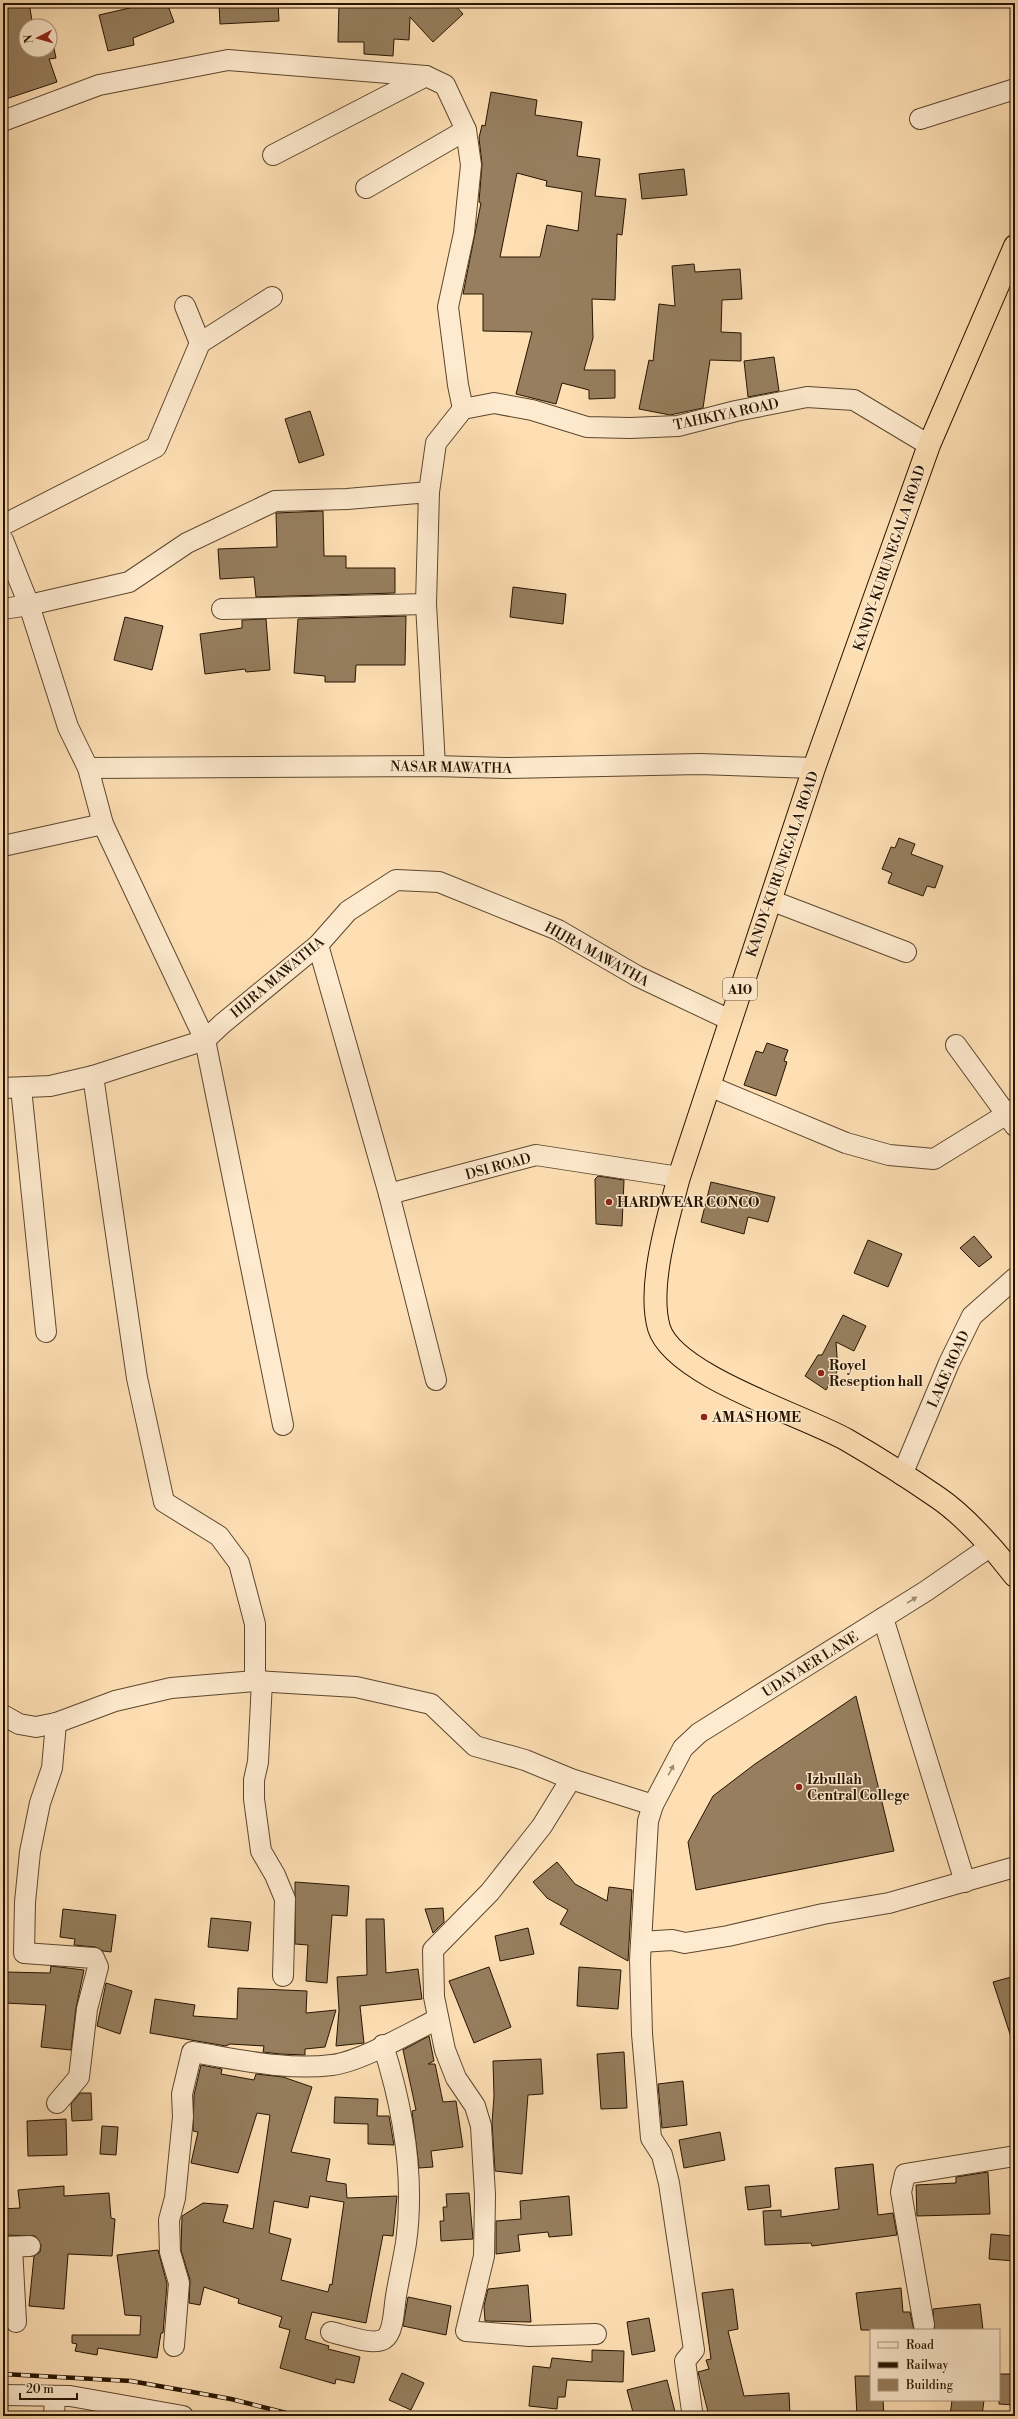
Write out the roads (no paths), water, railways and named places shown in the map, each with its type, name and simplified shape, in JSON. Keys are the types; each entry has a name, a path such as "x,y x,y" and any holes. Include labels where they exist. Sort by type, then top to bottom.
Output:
{"highway":[{"name":"KANDY-KURUNEGALA ROAD","path":"1015,246 928,445 814,768 679,1176 666,1226 655,1302 659,1329 676,1353 706,1374 846,1440 938,1498 991,1546 1015,1576"}],"street":[{"path":"3,121 100,85 228,60 426,76 445,85 466,130 471,165 464,233 448,307 458,385 463,409 436,443 429,492 426,604 435,766"},
{"path":"273,155 426,76"},
{"path":"920,119 1015,89"},
{"path":"366,188 466,130"},
{"path":"3,524 156,447 200,343 272,297"},
{"path":"185,306 200,343"},
{"name":"TAHKIYA ROAD","path":"463,409 494,403 532,410 587,427 630,428 678,426 736,411 807,397 854,400 928,445"},
{"path":"3,609 30,605 129,582 187,542 274,501 347,499 429,492"},
{"path":"3,540 30,605 68,727 88,768 103,824 205,1040 282,1425"},
{"path":"222,609 426,604"},
{"name":"NASAR MAWATHA","path":"88,768 435,766 505,768 700,764 814,768"},
{"path":"3,846 103,824"},
{"name":"HIJRA MAWATHA","path":"12,1088 50,1086 93,1076 205,1040 222,1024 318,945 348,911 396,880 439,882 558,930 637,976 730,1020"},
{"path":"770,900 906,952"},
{"path":"318,945 389,1194 436,1380"},
{"path":"709,1086 846,1143 889,1155 934,1159 1012,1116 956,1045"},
{"path":"93,1076 137,1378 164,1502 219,1536 239,1563 255,1624 258,1681 258,1762 254,1780 254,1799 261,1851 275,1875 285,1899 283,1976"},
{"path":"12,1088 46,1332"},
{"name":"DSI ROAD","path":"389,1194 536,1155 679,1176"},
{"name":"LAKE ROAD","path":"902,1475 948,1363 972,1316 1015,1278"},
{"name":"UDAYAER LANE","path":"692,2411 685,2361 694,2350 685,2281 669,2184 662,2155 651,2138 642,2034 641,1942 648,1820 653,1805 683,1748 699,1733 883,1618 991,1546"},
{"path":"883,1618 965,1882"},
{"path":"3,1715 20,1724 36,1727 56,1722 115,1701 171,1688 258,1681 356,1687 431,1704 475,1746 525,1760 571,1779 653,1805"},
{"path":"56,1722 52,1768 40,1803 30,1852 25,1902 24,1953 94,1958 98,1967 87,2009 79,2077 56,2103"},
{"path":"571,1779 542,1826 490,1892 433,1950 434,1997 446,2050 456,2078 475,2106 481,2126 485,2195 484,2256 466,2331 529,2336 596,2334"},
{"path":"641,1942 672,1940 685,1943 728,1936 808,1917 889,1903 1015,1867"},
{"path":"174,2346 179,2282 170,2252 169,2220 175,2198 183,2117 182,2094 192,2052 267,2064 332,2065 349,2061 438,2019"},
{"path":"331,2332 376,2342 385,2339 390,2332 406,2242 409,2193 407,2158 401,2119 392,2073 383,2046"},
{"path":"924,2326 901,2192 905,2174 1015,2156"},
{"path":"15,2246 16,2322"},
{"path":"3,2395 55,2396 102,2400 183,2416"},
{"path":"54,2416 55,2396"}],"railway":[{"path":"3,2374 131,2381 231,2399 298,2416"}],"place":[{"name":"HARDWEAR CONCO","path":"609,1202"},
{"name":"Royel Reseption hall","path":"821,1373"},
{"name":"AMAS HOME","path":"704,1417"},
{"name":"Izbullah Central College","path":"799,1787"}]}
